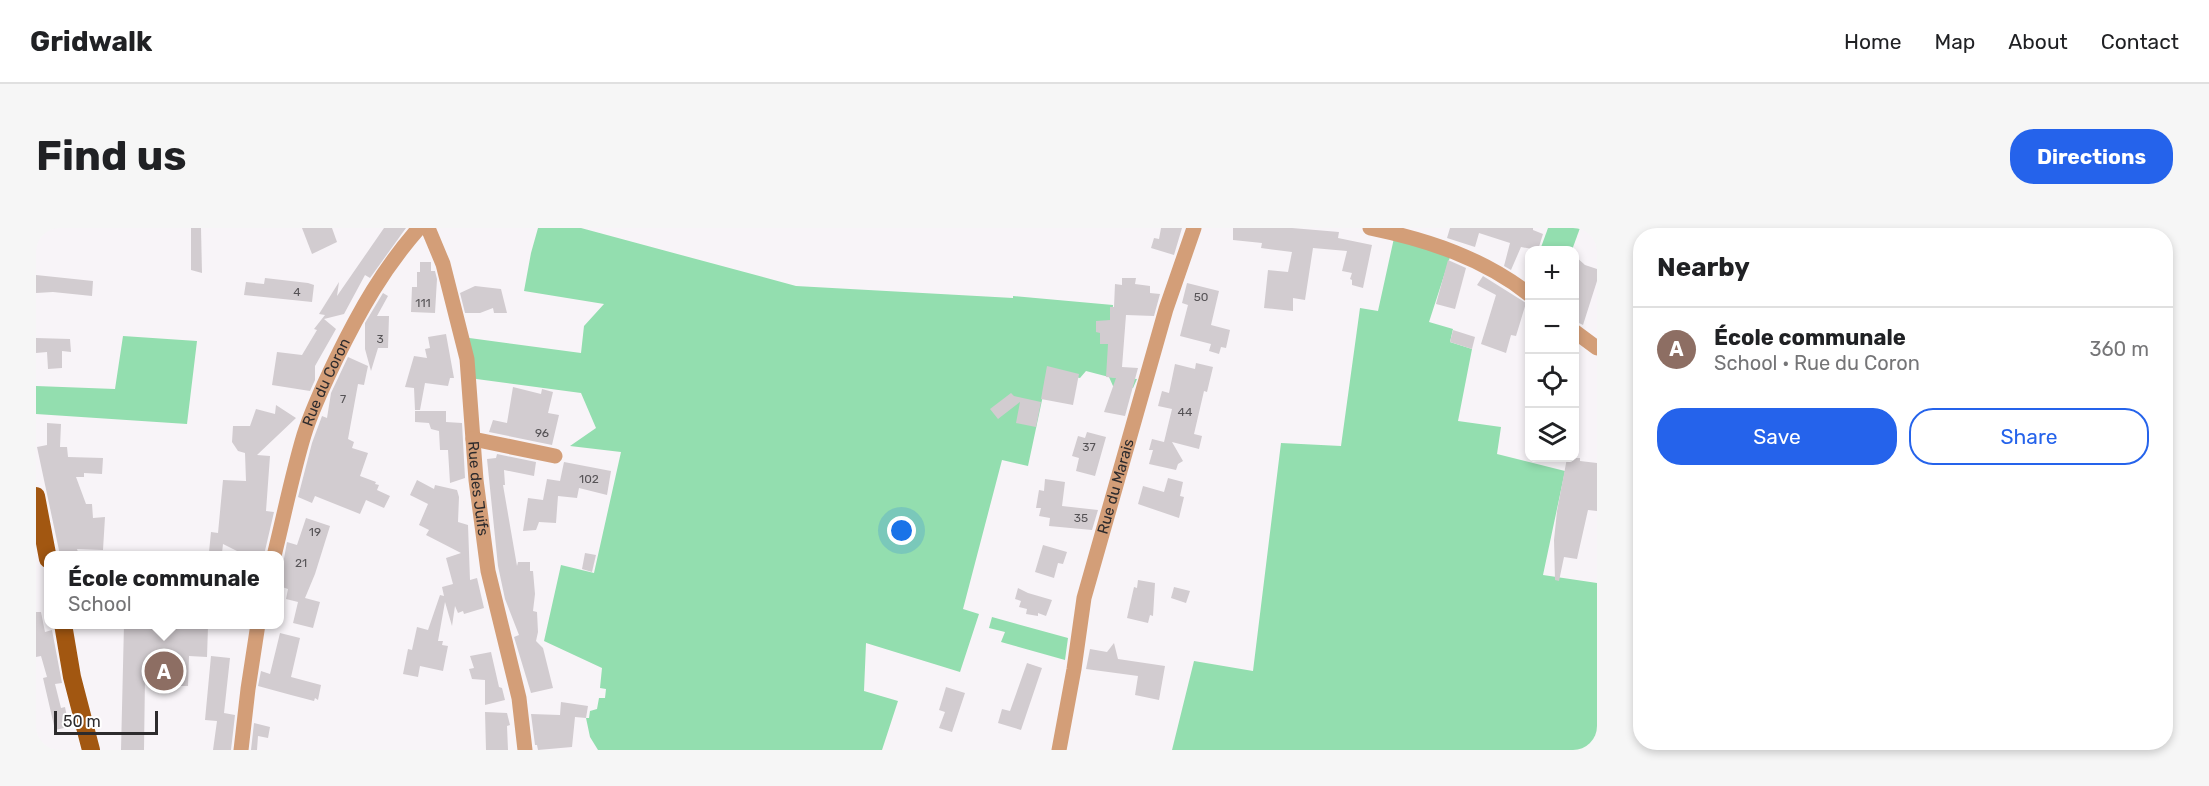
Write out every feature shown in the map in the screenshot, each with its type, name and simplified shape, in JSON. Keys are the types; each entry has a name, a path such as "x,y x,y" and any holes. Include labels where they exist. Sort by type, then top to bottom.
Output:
{"main road":[{"path":"36,496 46,551"},
{"path":"64,629 72,677 91,750"}],"street":[{"name":"Rue du Coron","path":"275,551 304,435 330,372 380,277 419,228"},
{"name":"Rue des Juifs","path":"428,228 443,264 466,358 476,480 488,570 519,698 525,750"},
{"name":"Rue du Marais","path":"1059,750 1084,598 1150,361 1180,264 1194,228"},
{"path":"1370,228 1440,246 1472,259 1495,270 1525,291"},
{"path":"1579,334 1597,348"},
{"path":"473,439 555,456"},
{"path":"241,750 257,629"}],"green space":[{"path":"538,228 581,228 796,286 1013,298 1013,296 1113,305 1109,377 1086,371 1080,378 1048,372 1028,466 1002,460 963,609 979,614 960,672 866,643 864,691 898,701 882,750 598,750 590,737 586,718 589,718 590,711 597,709 599,698 605,698 606,689 600,688 602,668 544,641 561,565 594,573 621,452 570,446 596,428 581,393 469,378 462,337 581,353 584,326 604,304 524,291"},
{"path":"1548,228 1580,228 1573,246 1541,246"},
{"path":"1394,238 1451,254 1429,322 1453,329 1450,342 1472,349 1458,421 1501,427 1497,454 1565,471 1543,575 1597,583 1597,750 1172,750 1194,661 1253,671 1281,443 1341,446 1360,308 1378,311"},
{"path":"123,336 197,341 187,424 36,414 36,386 115,389"},
{"path":"1109,377 1137,379 1133,388 1113,386"},
{"path":"992,617 1068,638 1065,660 1001,642 1005,632 989,628"}],"building":[{"path":"191,228 201,228 202,273 191,270"},
{"path":"302,228 332,228 337,242 312,254"},
{"path":"384,228 406,228 370,278 365,275 344,314 324,319 336,329 315,366 315,380 310,391 272,385 277,352 302,355 317,330 314,329 325,315 319,314 339,282 337,296"},
{"path":"1161,228 1182,228 1174,255 1151,248 1154,238 1159,239"},
{"path":"1233,228 1292,228 1339,232 1338,238 1372,245 1363,288 1352,285 1350,279 1352,273 1342,271 1347,251 1313,248 1305,300 1293,298 1293,311 1264,308 1268,270 1288,272 1292,252 1261,248 1262,243 1233,240"},
{"path":"1450,228 1533,228 1543,234 1539,246 1521,247 1511,270 1504,266 1510,243 1479,233 1475,247 1447,238"},
{"path":"1448,260 1466,268 1455,309 1436,304"},
{"path":"1579,260 1585,265 1597,269 1597,281 1583,325 1579,323"},
{"path":"420,262 431,262 431,271 435,271 437,279 435,313 411,312 412,287 417,287"},
{"path":"36,275 93,281 92,296 53,292 36,293"},
{"path":"1483,276 1525,302 1516,336 1511,335 1506,353 1481,344 1496,295 1477,285"},
{"path":"265,278 314,285 312,302 244,295 246,282 264,284"},
{"path":"1122,278 1136,278 1135,284 1150,286 1150,293 1160,294 1154,316 1126,315 1122,367 1138,368 1125,416 1104,412 1116,378 1106,377 1108,344 1100,344 1100,333 1096,332 1096,321 1110,320 1110,307 1114,307 1115,284 1122,285"},
{"path":"1187,283 1219,291 1211,325 1230,330 1226,348 1221,347 1219,354 1209,351 1211,344 1180,336 1188,305 1182,303"},
{"path":"475,286 501,289 507,313 494,313 493,308 480,313 465,313 460,293"},
{"path":"383,293 388,296 377,316 389,316 388,348 378,348 371,371 365,349 365,323"},
{"path":"1453,330 1475,337 1472,349 1450,342"},
{"path":"446,334 454,378 450,378 448,386 425,383 420,410 415,410 414,388 405,387 414,356 427,358 425,349 430,348 428,337"},
{"path":"36,338 70,339 71,352 62,351 62,368 48,369 47,352 36,353"},
{"path":"348,357 368,366 364,385 358,384 348,439 354,442 352,448 368,453 360,476 376,482 375,484 379,485 377,490 390,496 384,508 366,500 360,514 315,496 312,503 298,497 312,443 322,416 327,418 331,393"},
{"path":"1196,363 1213,367 1207,392 1204,391 1194,434 1202,436 1199,449 1172,442 1183,461 1178,464 1176,470 1149,464 1153,450 1149,450 1152,439 1164,442 1172,409 1158,406 1162,391 1169,393 1175,364 1195,369"},
{"path":"1047,366 1079,374 1073,405 1041,399"},
{"path":"513,387 541,394 542,389 553,392 548,413 559,415 552,445 489,432 493,420 507,423"},
{"path":"1011,393 1014,396 1041,402 1036,427 1016,423 1020,402 998,419 990,409"},
{"path":"276,405 296,418 257,455 270,456 266,511 274,512 265,551 237,551 223,544 222,551 209,551 211,532 218,533 223,480 246,481 245,453 238,451 232,442 233,426 250,426 256,409 275,414"},
{"path":"415,411 446,411 446,422 462,423 465,478 450,483 448,450 440,450 439,431 431,429 429,423 415,422"},
{"path":"47,423 61,424 60,447 67,447 68,457 103,458 102,474 84,473 84,477 76,477 86,504 92,504 93,518 105,517 103,550 59,551 37,447 47,445"},
{"path":"1087,432 1106,437 1095,476 1076,471 1079,458 1072,456 1078,436 1085,438"},
{"path":"497,454 536,462 534,476 504,470 505,485 503,485 517,566 518,562 530,562 530,571 533,571 535,594 533,611 537,612 538,632 536,641 543,648 553,688 531,693 514,637 519,635 505,599 498,566 487,459 496,458"},
{"path":"1580,458 1580,461 1597,463 1597,511 1588,510 1577,559 1564,557 1559,581 1555,580 1554,540 1566,462 1579,462"},
{"path":"564,462 611,471 607,495 579,488 577,498 558,496 556,523 539,522 536,530 523,531 528,498 543,500 547,479 560,481"},
{"path":"1168,478 1183,482 1180,496 1184,497 1179,518 1138,504 1143,486 1164,492"},
{"path":"1045,479 1065,482 1062,506 1098,510 1092,530 1049,526 1050,518 1039,516 1041,508 1036,508 1039,490 1044,491"},
{"path":"417,480 434,489 435,485 457,490 458,522 468,525 470,580 477,578 484,608 464,614 463,611 458,613 455,606 452,626 445,602 438,641 443,641 442,645 448,646 443,671 420,666 418,677 403,674 408,649 412,650 417,627 428,630 440,595 444,596 442,587 453,584 446,558 461,553 426,535 429,530 419,525 428,504 410,495"},
{"path":"306,518 330,526 305,598 320,602 313,628 293,623 298,602 286,599 288,589 284,588 284,558 287,542 297,545"},
{"path":"1043,545 1067,552 1063,564 1058,563 1054,578 1035,572"},
{"path":"585,553 596,555 592,572 582,569"},
{"path":"1138,580 1155,583 1153,616 1150,615 1148,623 1127,618 1134,587 1137,588"},
{"path":"1174,587 1190,591 1186,603 1171,598"},
{"path":"1018,588 1052,600 1046,616 1038,613 1038,616 1026,614 1027,609 1019,607 1021,601 1015,599"},
{"path":"36,612 41,612 45,632 52,630 62,683 55,684 61,708 65,707 67,717 71,717 73,726 55,730 43,678 47,677 41,656 36,657"},
{"path":"124,629 208,629 207,657 189,656 188,686 176,686 171,678 145,678 144,750 121,750"},
{"path":"280,633 300,638 291,677 321,685 318,700 315,698 314,701 258,686 261,671 270,674"},
{"path":"1114,643 1118,659 1165,666 1159,700 1135,695 1138,676 1086,669 1090,649 1107,652"},
{"path":"491,652 499,687 502,688 505,700 485,705 485,680 472,679 469,669 474,668 470,656"},
{"path":"211,656 230,658 224,713 235,715 231,750 213,750 217,721 205,720"},
{"path":"1027,663 1042,668 1021,730 998,723 1002,709 1010,711"},
{"path":"946,687 965,693 952,732 939,728 945,712 939,710"},
{"path":"561,702 588,706 586,718 575,717 572,747 538,750 535,745 531,714 560,715"},
{"path":"485,712 507,713 510,725 507,726 508,750 486,750"},
{"path":"254,723 270,727 268,738 258,736 257,750 251,750"}],"place":[{"name":"École communale","path":"164,671"}]}
